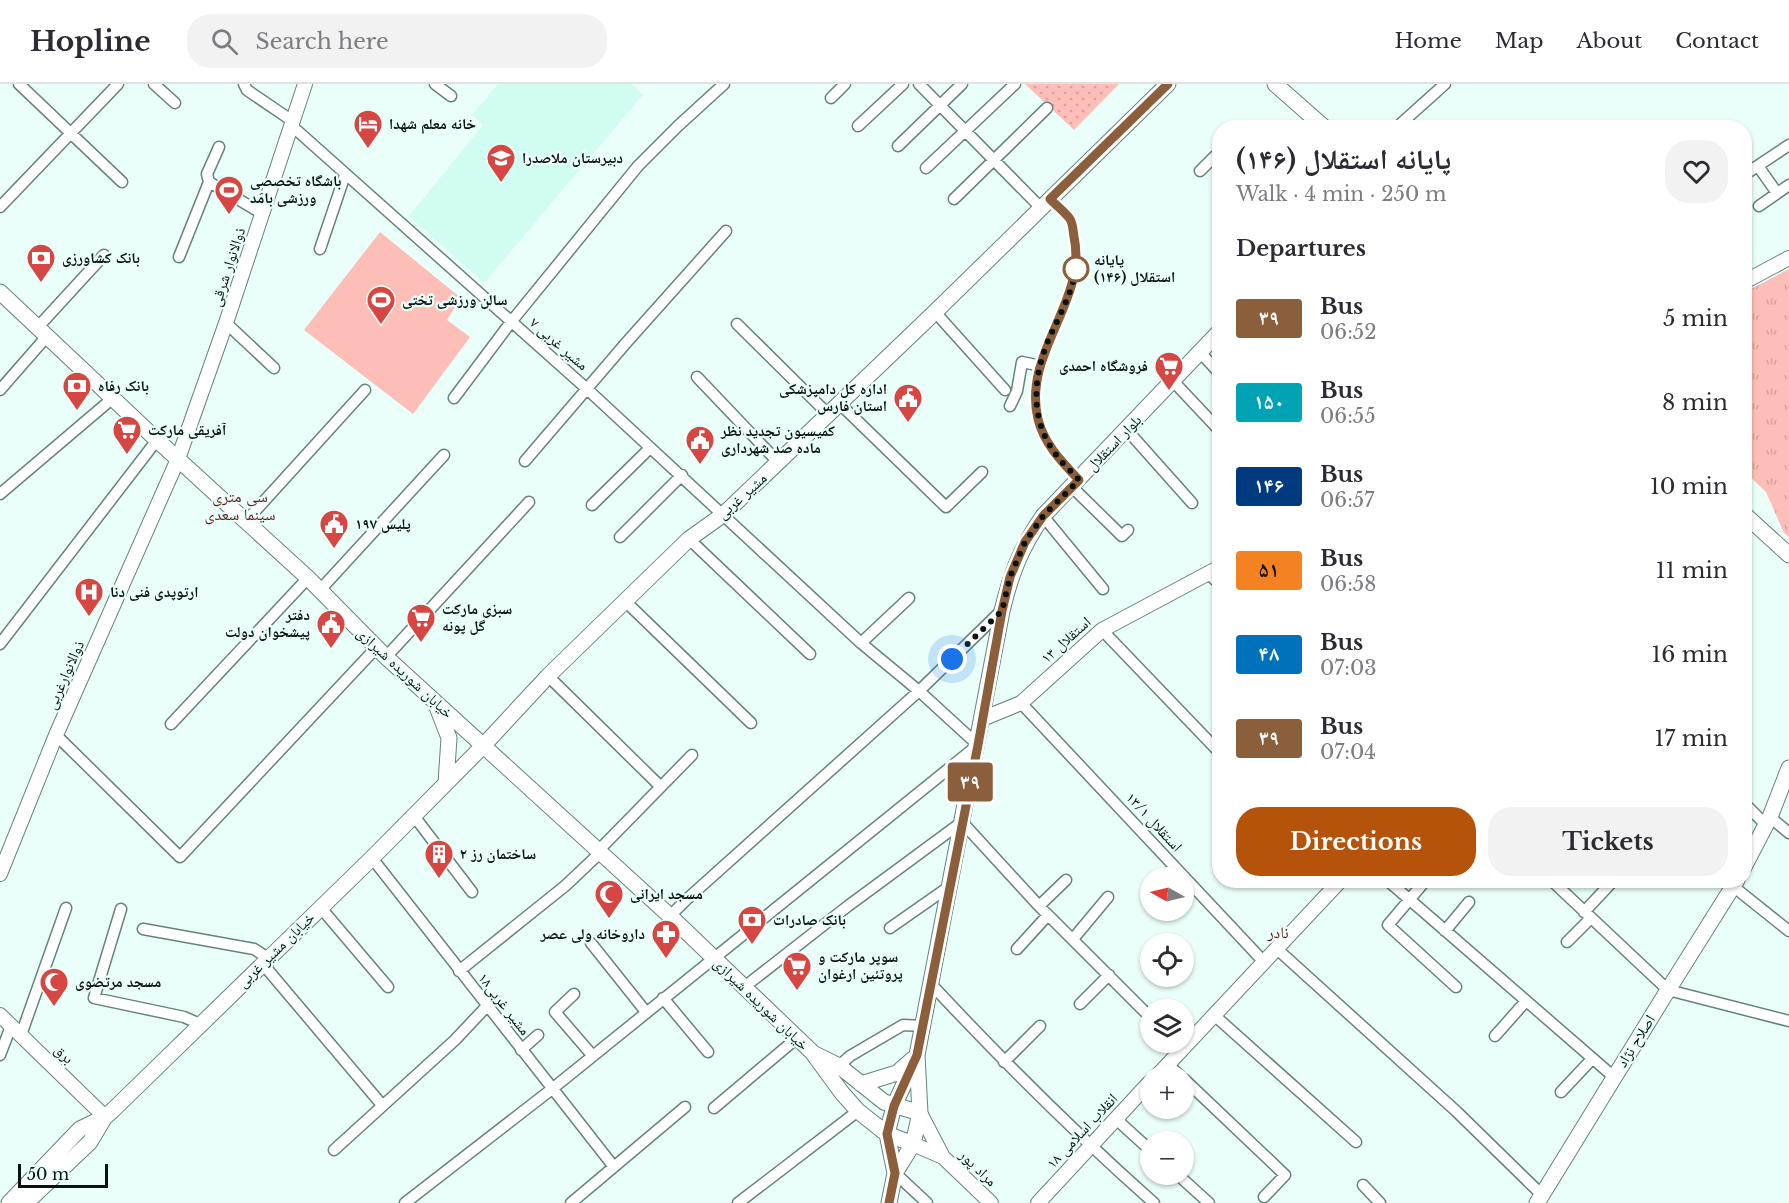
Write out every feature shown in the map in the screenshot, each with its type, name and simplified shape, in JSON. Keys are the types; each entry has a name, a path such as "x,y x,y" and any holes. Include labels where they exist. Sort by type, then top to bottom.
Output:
{"main road":[{"name":"مشیر غربی","path":"446,783 548,676 689,539 724,514 1168,84"},
{"path":"1275,84 1316,120"},
{"name":"خیابان شوریده شیرازی","path":"0,292 157,440 247,520 435,703 670,916 812,1052 842,1094 858,1111 887,1134 913,1144"},
{"name":"بلوار استقلال","path":"895,1173 887,1134 894,1106 917,1055 1010,577 1025,542 1043,516 1212,339"},
{"path":"1752,521 1789,555"},
{"path":"435,703 448,738 446,783"},
{"path":"1752,852 1768,821 1789,768"},
{"name":"خیابان مشیر غربی","path":"26,1203 90,1142 105,1117 321,908 446,783"},
{"name":"اصلاح نژاد","path":"1540,1199 1733,888"},
{"name":"خیابان شوریده شیرازی","path":"812,1052 839,1066 884,1102 920,1113"},
{"path":"861,1084 897,1073 917,1055"},
{"name":"بلوار استقلال","path":"889,1203 895,1173 913,1144 920,1113 917,1055"},
{"name":"خیابان مشیر غربی","path":"9,1203 80,1129 105,1117"}],"street":[{"path":"19,84 122,182"},
{"path":"0,207 118,84"},
{"path":"154,84 175,103"},
{"name":"مشیر غربی ۷","path":"244,84 247,90 293,124 345,175 682,475 861,643 919,691 978,745"},
{"name":"ذوالانوار شرقی","path":"178,459 263,214 305,84"},
{"path":"435,84 451,96"},
{"path":"454,398 511,322 638,166 724,84"},
{"path":"831,98 845,84"},
{"path":"858,126 903,84"},
{"path":"919,84 994,160 1046,204 1071,220 1077,250 1076,271 1070,292 1047,343 1036,384 1038,419 1044,436 1075,483 1122,536 1128,530"},
{"path":"898,146 962,84"},
{"path":"926,168 1016,84"},
{"path":"1405,120 1445,84"},
{"path":"954,199 1047,108"},
{"path":"1752,170 1789,145"},
{"path":"179,258 209,182 207,174 219,147"},
{"path":"1200,171 1212,158"},
{"path":"1758,166 1777,193"},
{"path":"320,249 345,175"},
{"path":"209,182 263,214"},
{"path":"1759,206 1789,185"},
{"path":"525,461 726,231"},
{"path":"0,390 43,331 104,255"},
{"path":"1752,278 1789,258"},
{"path":"935,312 1005,390"},
{"path":"226,323 274,368"},
{"path":"737,324 946,507 982,472"},
{"path":"1200,352 1212,365"},
{"path":"1010,406 1017,391 1022,362 1041,366"},
{"path":"697,377 778,462"},
{"path":"1173,381 1212,422"},
{"path":"247,520 365,390"},
{"path":"0,494 113,398"},
{"path":"1127,430 1192,502"},
{"path":"0,644 157,440"},
{"path":"592,505 650,448"},
{"path":"320,590 444,455"},
{"name":"ذوالانوارغربی","path":"0,874 56,735 178,459"},
{"path":"620,537 682,475"},
{"path":"56,735 180,857 529,502"},
{"path":"1043,516 1103,589"},
{"path":"689,539 810,654"},
{"name":"۱۳ استقلال","path":"982,719 1021,703 1102,630 1212,571"},
{"path":"171,724 308,578"},
{"path":"861,643 909,598"},
{"path":"625,601 751,723"},
{"path":"670,916 919,691 1002,611"},
{"path":"1102,630 1212,745"},
{"path":"548,676 660,786"},
{"name":"۱۳/۱ استقلال","path":"1021,703 1264,962"},
{"path":"405,1203 552,1089 832,860 978,745"},
{"path":"459,971 565,886 692,754"},
{"path":"1752,809 1789,833"},
{"path":"414,816 472,892"},
{"path":"743,988 848,906 962,822 1039,906 1140,1007"},
{"name":"مشیر غربی۱۸","path":"372,858 614,1167"},
{"path":"1039,906 1066,880"},
{"path":"890,928 950,886"},
{"path":"1194,1033 1334,888"},
{"path":"1396,888 1614,1077"},
{"path":"1420,888 1388,925 1456,987"},
{"path":"1559,888 1668,990 1789,1021"},
{"path":"1567,942 1608,888"},
{"path":"1741,888 1789,930"},
{"path":"1073,939 1108,897"},
{"path":"1445,931 1469,902"},
{"path":"0,1055 16,1030 66,908"},
{"path":"321,908 388,987"},
{"path":"121,909 94,998 184,1017 200,1024"},
{"path":"1017,949 1048,915"},
{"path":"143,929 254,949 382,1106"},
{"path":"591,943 646,1012"},
{"path":"1277,949 1456,1111 1540,1199"},
{"path":"1080,1004 1109,975"},
{"path":"931,984 1004,1062 1154,1203"},
{"path":"574,994 555,1012 592,1055"},
{"path":"663,998 708,1052"},
{"path":"1495,1036 1526,1001"},
{"path":"334,1150 455,1040 487,1006"},
{"name":"برق","path":"0,1015 105,1117"},
{"path":"1214,1015 1356,1142"},
{"path":"839,1066 850,1056 903,1025 923,1026"},
{"path":"1004,1062 1040,1026"},
{"path":"521,1050 538,1035"},
{"path":"714,1108 797,1038"},
{"path":"1168,1064 1175,1053"},
{"path":"1561,1092 1592,1059"},
{"path":"1194,1089 1285,1175 1264,1197"},
{"name":"۱۸ انقلاب اسلامی","path":"1038,1203 1140,1094"},
{"path":"571,1203 685,1107"},
{"path":"738,1203 858,1111"},
{"name":"مراد پور","path":"920,1113 943,1157 991,1203"},
{"path":"1116,1119 1140,1141"},
{"name":"مراد پور","path":"913,1144 943,1157"},
{"path":"895,1173 927,1203"},
{"path":"1189,1185 1209,1203"},
{"path":"1363,1185 1380,1203"}],"shaded area":[{"name":"دبیرستان ملاصدرا","path":"498,84 632,84 643,95 484,283 409,216 483,125 472,115"}],"green space":[{"path":"1025,84 1119,84 1074,130"},
{"name":"سالن ورزشی تختی","path":"380,232 461,298 447,320 470,337 413,414 304,330"},
{"path":"1789,269 1789,537 1784,533 1766,492 1752,479 1752,288"}],"bus line":[{"name":"۳۹","path":"889,1203 895,1173 887,1134 894,1106 917,1055 1010,577 1025,542 1043,516 1079,480 1057,456 1044,436 1038,419 1036,401 1036,384 1047,343 1070,292 1076,271 1077,250 1071,220 1050,199 1168,84"}],"place":[{"name":"خانه معلم شهدا","path":"368,150"},
{"name":"دبیرستان ملاصدرا","path":"501,184"},
{"name":"باشگاه تخصصی ورزشی بامَد","path":"229,216"},
{"name":"پایانه استقلال (۱۴۶)","path":"1076,269"},
{"name":"بانک کشاورزی","path":"41,284"},
{"name":"سالن ورزشی تختی","path":"381,326"},
{"name":"فروشگاه احمدی","path":"1169,392"},
{"name":"بانک رفاه","path":"77,412"},
{"name":"اداره کل دامپزشکی استان فارس","path":"908,424"},
{"name":"آفریقی مارکت","path":"127,456"},
{"name":"کمیسیون تجدید نظر ماده صد شهرداری","path":"700,466"},
{"name":"پلیس ۱۹۷","path":"334,550"},
{"name":"ارتوپدی فنی دنا","path":"89,618"},
{"name":"سبزی مارکت گل پونه","path":"421,644"},
{"name":"دفتر پیشخوان دولت","path":"331,650"},
{"name":"ساختمان رز ۲","path":"439,880"},
{"name":"مسجد ایرانی","path":"609,920"},
{"name":"بانک صادرات","path":"752,946"},
{"name":"داروخانه ولی عصر","path":"666,960"},
{"name":"سوپر مارکت و پروتئین ارغوان","path":"797,992"},
{"name":"مسجد مرتضوی","path":"54,1008"}],"district":[{"name":"سی متری سینما سعدی","path":"240,505"},
{"name":"نادر","path":"1278,932"}],"route":[{"path":"952,659 1002,611 1010,577 1025,542 1043,516 1079,480 1057,456 1044,436 1038,419 1036,401 1036,384 1047,343 1070,292 1076,269"}]}
